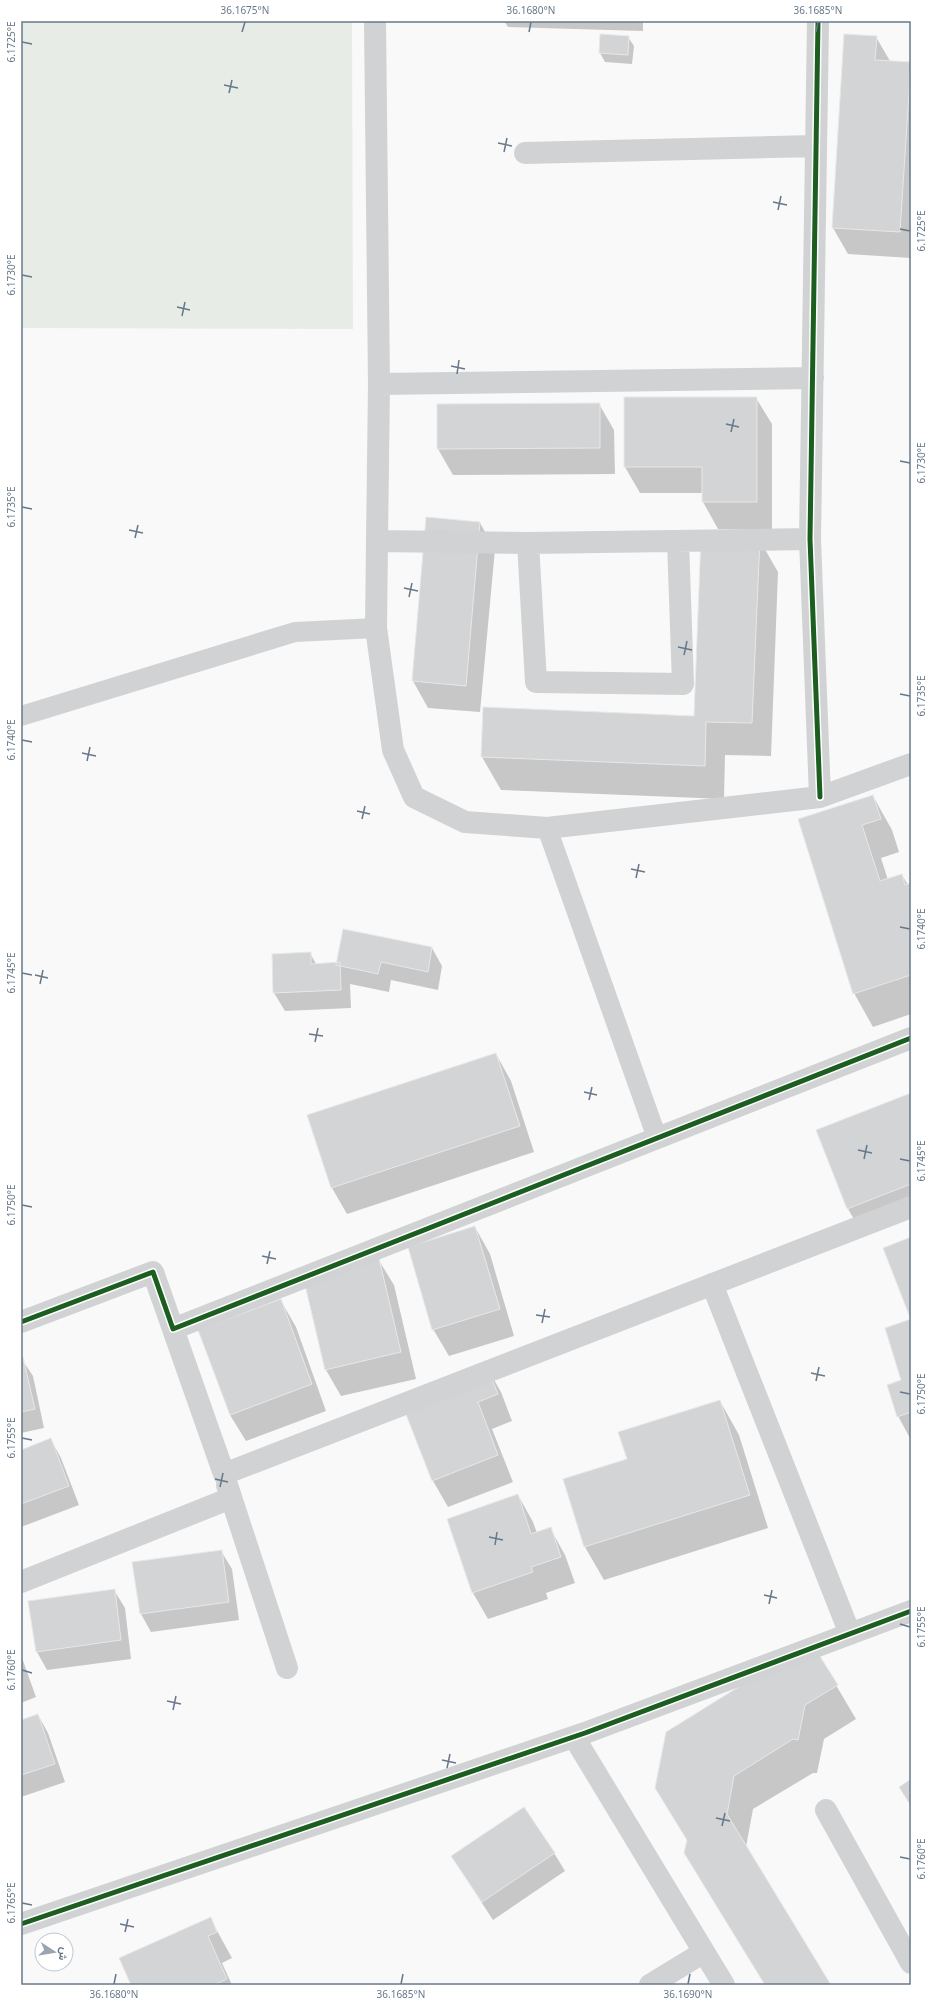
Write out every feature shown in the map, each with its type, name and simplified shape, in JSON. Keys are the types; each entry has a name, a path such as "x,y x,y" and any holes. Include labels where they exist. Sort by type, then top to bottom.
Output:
{"street":[{"path":"375,21 379,384 376,628 393,750 414,797 465,822 547,828 820,797 911,764"},
{"path":"818,21 810,539 820,797"},
{"path":"525,153 816,146"},
{"path":"379,384 813,378"},
{"path":"378,541 528,543 810,539"},
{"path":"528,543 536,682 683,684 678,541"},
{"path":"173,1329 911,1038"},
{"path":"224,1474 911,1207"},
{"path":"21,1322 153,1272 224,1474 287,1668"},
{"path":"712,1284 850,1634"},
{"path":"21,1582 231,1498"},
{"path":"21,1924 574,1737 911,1611"},
{"path":"574,1737 724,1985"},
{"path":"826,1810 911,1963"},
{"path":"650,1985 704,1952"}],"lane":[{"path":"21,716 295,632 376,628"},
{"path":"547,828 657,1138"}],"shaded area":[{"path":"21,21 352,21 353,329 21,328"}],"building":[{"path":"600,34 629,36 628,55 599,53"},
{"path":"844,34 877,36 875,60 911,62 900,232 832,228"},
{"path":"624,397 757,397 757,502 702,502 702,467 624,467"},
{"path":"600,403 600,448 437,449 437,404"},
{"path":"426,517 480,522 466,686 412,681"},
{"path":"701,536 760,538 752,723 706,722 705,766 481,757 483,707 694,716"},
{"path":"873,795 881,819 862,825 880,881 902,874 905,885 911,883 911,975 853,994 798,819"},
{"path":"343,929 432,947 428,972 381,962 378,974 336,965"},
{"path":"311,952 311,964 340,962 341,990 273,993 272,954"},
{"path":"496,1053 520,1126 331,1188 307,1115"},
{"path":"911,1093 911,1184 847,1209 816,1130"},
{"path":"475,1226 500,1309 432,1330 408,1247"},
{"path":"911,1237 911,1320 883,1248"},
{"path":"379,1258 401,1352 325,1370 303,1276"},
{"path":"281,1299 312,1384 230,1415 198,1330"},
{"path":"911,1319 911,1412 897,1417 887,1385 901,1380 885,1328"},
{"path":"21,1357 23,1357 35,1409 21,1412"},
{"path":"486,1365 498,1394 478,1402 498,1455 432,1481 400,1399"},
{"path":"720,1400 750,1495 584,1547 563,1479 627,1459 618,1432"},
{"path":"51,1438 69,1486 21,1504 21,1450"},
{"path":"518,1494 531,1534 551,1527 561,1557 531,1567 533,1572 472,1593 447,1519"},
{"path":"222,1550 229,1602 140,1614 132,1562"},
{"path":"115,1589 121,1640 36,1652 28,1601"},
{"path":"811,1642 838,1685 805,1705 798,1740 793,1739 734,1776 727,1814 831,1985 765,1985 684,1853 687,1840 655,1788 666,1732"},
{"path":"38,1714 55,1764 21,1775 21,1720"},
{"path":"911,1779 911,1806 899,1787"},
{"path":"524,1807 555,1853 482,1902 451,1856"},
{"path":"211,1917 217,1932 208,1936 227,1979 214,1985 131,1985 119,1958"}],"cycle path":[{"path":"818,21 810,539 820,797"},
{"path":"21,1322 153,1272 173,1329 911,1038"},
{"path":"21,1924 585,1733 911,1611"}]}
